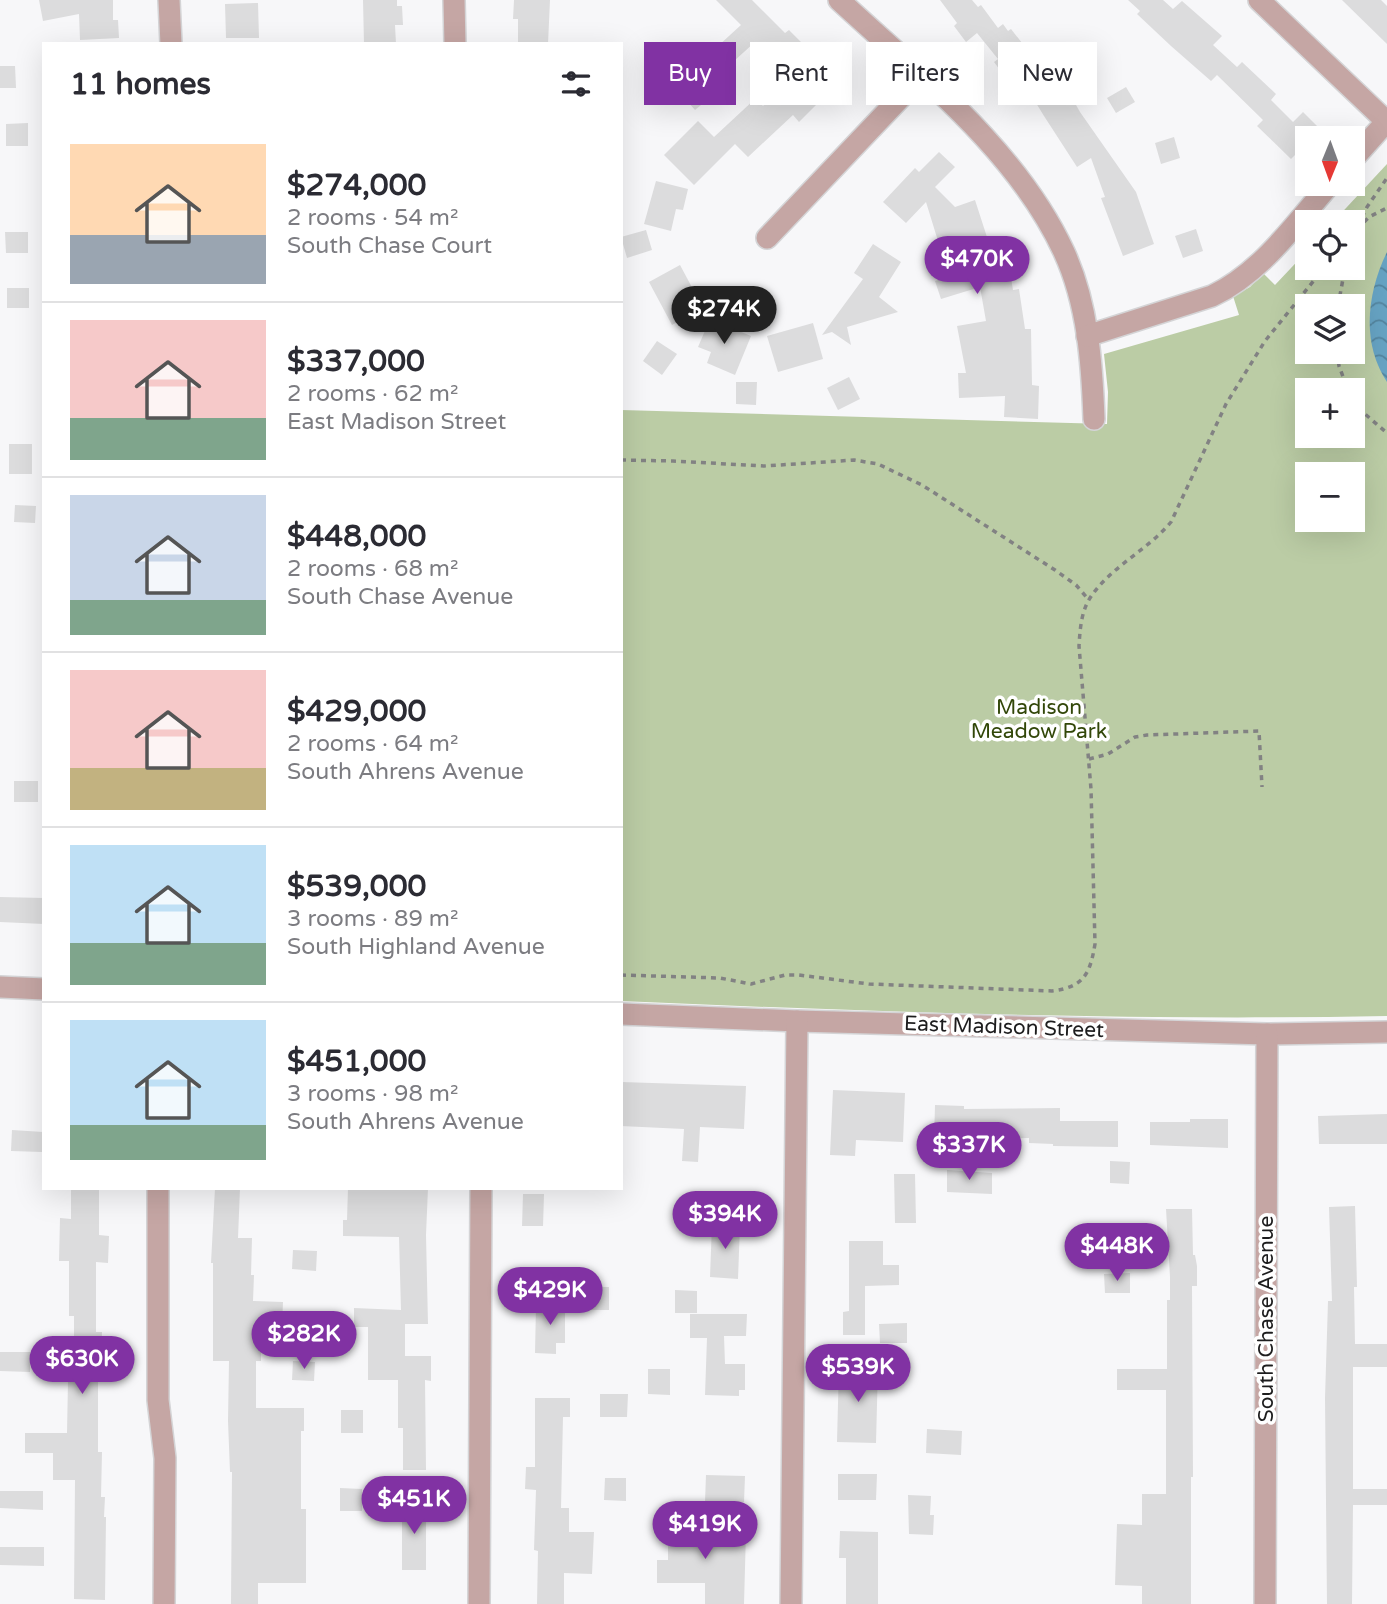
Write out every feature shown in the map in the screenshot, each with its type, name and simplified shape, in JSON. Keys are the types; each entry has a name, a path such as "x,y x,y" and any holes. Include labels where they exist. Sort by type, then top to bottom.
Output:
{"street":[{"path":"169,0 171,42"},
{"path":"454,0 455,42"},
{"path":"839,0 884,42"},
{"path":"1259,0 1387,121 1365,146"},
{"path":"767,238 893,105"},
{"path":"951,105 995,148 1040,208 1065,253 1079,296 1087,335 1094,419"},
{"path":"1087,335 1212,296 1231,287 1262,260 1319,196"},
{"path":"0,987 42,989"},
{"name":"East Madison Street","path":"623,1014 1267,1034 1387,1032"},
{"path":"791,1604 797,1021"},
{"name":"South Chase Avenue","path":"1265,1604 1267,1034"},
{"path":"158,1190 158,1400 165,1458 164,1604"},
{"path":"479,1604 481,1190"}],"path":[{"path":"1365,211 1387,178"},
{"path":"1365,221 1387,208"},
{"path":"623,975 720,978 751,984 785,975 799,975 869,984 1052,991 1079,985 1092,961 1096,944 1089,759 1079,646 1081,624 1089,600 1099,586 1160,535 1171,522 1226,404 1265,341 1315,280"},
{"path":"1365,415 1387,433"},
{"path":"623,460 764,466 854,460 878,464 922,485 1055,570 1076,585 1089,600"},
{"path":"1089,759 1108,754 1135,737 1147,735 1259,731 1262,787"}],"green space":[{"name":"Madison Meadow Park","path":"1387,164 1387,1016 1004,1015 623,1001 623,410 1107,424 1108,392 1104,354 1239,315 1233,296 1250,287 1263,273 1275,285 1295,264 1295,280 1365,280 1365,210 1344,210 1357,196 1365,196 1365,188"}],"water":[{"path":"1387,252 1387,382 1373,351 1370,318 1375,284"}],"building":[{"path":"39,0 113,0 113,20 118,20 119,38 80,40 79,14 43,21"},
{"path":"363,0 397,0 397,6 402,6 403,25 395,25 396,42 364,42"},
{"path":"514,0 550,0 548,42 518,42 518,19 513,19"},
{"path":"716,0 752,0 785,33 789,30 801,42 750,42 750,47 736,59 736,42 722,42 741,25"},
{"path":"940,0 972,0 978,7 981,5 998,28 1003,24 1021,42 998,42 998,59 977,33 966,42 954,26 957,23"},
{"path":"1128,0 1163,0 1173,9 1182,1 1222,36 1213,45 1237,67 1242,62 1276,94 1271,100 1293,122 1303,112 1317,126 1295,126 1295,155 1291,159 1257,126 1263,120 1217,75 1211,81 1171,46 1137,14 1140,11"},
{"path":"1342,0 1381,0 1387,6 1387,44"},
{"path":"258,3 259,38 226,38 225,4"},
{"path":"0,66 15,66 16,88 0,88"},
{"path":"1126,87 1135,102 1116,113 1107,98"},
{"path":"750,104 763,106 816,105 799,122 793,115 748,157 735,144 694,185 664,155 698,121 714,137"},
{"path":"1037,105 1076,105 1136,192 1154,244 1123,256 1101,198 1105,197 1091,158 1077,167"},
{"path":"28,123 28,146 6,146 6,124"},
{"path":"1174,137 1180,158 1161,164 1155,143"},
{"path":"939,152 955,167 935,187 955,207 975,200 997,268 1009,266 1013,290 1019,289 1025,329 1031,329 1032,385 1039,386 1038,419 1004,417 1005,396 959,398 958,373 966,373 957,326 986,321 980,287 941,299 935,281 965,272 953,236 938,241 926,202 906,223 883,202 915,168 919,172"},
{"path":"656,181 688,189 683,210 676,209 671,231 644,224"},
{"path":"1196,229 1203,251 1183,258 1175,236"},
{"path":"646,230 652,250 627,258 623,236"},
{"path":"5,232 28,232 28,253 6,253"},
{"path":"873,244 901,262 879,297 898,312 847,327 851,345 832,332 822,335 863,279 854,273"},
{"path":"680,265 703,308 672,325 649,282"},
{"path":"7,288 29,288 29,308 7,308"},
{"path":"710,319 751,336 735,375 707,363 711,352 698,347"},
{"path":"813,323 823,359 778,372 767,336"},
{"path":"657,341 677,354 662,375 643,361"},
{"path":"849,377 860,399 838,410 827,388"},
{"path":"736,382 757,382 756,405 736,404"},
{"path":"9,444 32,444 32,474 9,474"},
{"path":"15,505 36,506 35,523 14,522"},
{"path":"14,781 38,781 38,802 14,802"},
{"path":"0,897 42,898 42,924 0,922"},
{"path":"623,1082 746,1086 744,1129 700,1127 698,1162 682,1161 684,1129 623,1126"},
{"path":"833,1090 905,1093 903,1142 856,1140 855,1156 830,1155"},
{"path":"935,1105 964,1106 964,1109 1060,1108 1060,1121 1118,1121 1118,1147 1053,1146 1029,1143 1029,1138 934,1140"},
{"path":"1387,1114 1387,1144 1319,1144 1318,1116"},
{"path":"1190,1119 1228,1119 1228,1148 1150,1145 1150,1122 1190,1122"},
{"path":"12,1130 42,1132 42,1152 11,1151"},
{"path":"1110,1161 1130,1162 1129,1184 1110,1183"},
{"path":"947,1170 992,1173 992,1194 947,1192"},
{"path":"894,1174 915,1174 916,1223 895,1223"},
{"path":"71,1190 99,1190 99,1235 109,1236 108,1263 96,1262 96,1332 102,1332 101,1369 98,1369 98,1452 102,1452 101,1497 105,1497 106,1517 105,1600 74,1599 75,1480 53,1480 53,1453 25,1453 25,1433 67,1433 68,1381 74,1381 74,1316 69,1316 69,1261 59,1261 60,1218 71,1219"},
{"path":"215,1190 240,1190 238,1238 252,1238 253,1301 283,1302 282,1326 261,1325 261,1361 256,1361 256,1408 304,1408 304,1431 301,1431 301,1509 306,1509 306,1583 258,1583 258,1604 231,1604 229,1361 213,1361 211,1263"},
{"path":"348,1190 428,1190 428,1324 405,1324 405,1356 431,1356 431,1381 425,1380 426,1470 403,1470 403,1428 398,1428 398,1380 368,1380 368,1327 354,1327 354,1308 401,1310 399,1237 343,1236 343,1220 347,1220"},
{"path":"523,1194 544,1194 543,1226 522,1226"},
{"path":"1355,1206 1355,1344 1387,1344 1387,1367 1353,1367 1353,1489 1387,1489 1387,1505 1353,1505 1352,1604 1327,1604 1325,1398 1328,1301 1332,1301 1329,1207"},
{"path":"1166,1209 1192,1209 1193,1255 1197,1266 1197,1286 1192,1286 1191,1604 1142,1604 1142,1586 1115,1585 1117,1524 1142,1525 1142,1494 1166,1494 1166,1390 1117,1390 1117,1369 1167,1369 1167,1300 1170,1300 1170,1277"},
{"path":"712,1224 740,1225 738,1279 710,1277"},
{"path":"849,1241 883,1241 883,1265 899,1265 899,1285 865,1286 865,1335 843,1335 843,1312 849,1311"},
{"path":"293,1250 317,1251 316,1271 292,1269"},
{"path":"1130,1273 1130,1293 1105,1293 1104,1274"},
{"path":"588,1287 609,1287 609,1310 588,1310"},
{"path":"675,1290 697,1291 697,1313 675,1313"},
{"path":"549,1300 565,1300 565,1343 556,1343 556,1354 535,1353 536,1306 549,1306"},
{"path":"690,1314 747,1314 746,1336 724,1336 725,1364 745,1364 745,1390 739,1390 739,1396 705,1395 707,1338 690,1338"},
{"path":"907,1323 907,1343 880,1343 879,1324"},
{"path":"0,1352 30,1352 30,1372 0,1371"},
{"path":"293,1361 315,1362 314,1381 292,1380"},
{"path":"839,1365 878,1366 876,1443 837,1442"},
{"path":"648,1369 670,1369 670,1395 648,1394"},
{"path":"600,1394 628,1394 627,1417 600,1417"},
{"path":"535,1398 570,1398 570,1417 563,1417 561,1508 569,1508 569,1532 594,1532 592,1574 564,1573 564,1604 537,1604 538,1551 534,1550 536,1490 525,1489 526,1467 535,1467"},
{"path":"341,1410 363,1410 363,1433 341,1433"},
{"path":"927,1429 962,1431 961,1455 926,1453"},
{"path":"838,1474 877,1474 876,1500 838,1500"},
{"path":"706,1475 745,1476 744,1502 705,1502"},
{"path":"605,1478 626,1478 626,1501 604,1500"},
{"path":"340,1488 362,1489 362,1511 340,1511"},
{"path":"0,1491 43,1491 43,1510 0,1508"},
{"path":"908,1495 931,1496 933,1535 909,1534"},
{"path":"402,1502 426,1502 426,1570 402,1570"},
{"path":"668,1514 690,1514 690,1532 746,1532 744,1604 705,1604 705,1583 657,1583 657,1560 668,1560"},
{"path":"840,1531 878,1532 878,1604 846,1604 846,1558 839,1558"},
{"path":"0,1547 44,1547 44,1566 0,1565"}]}
